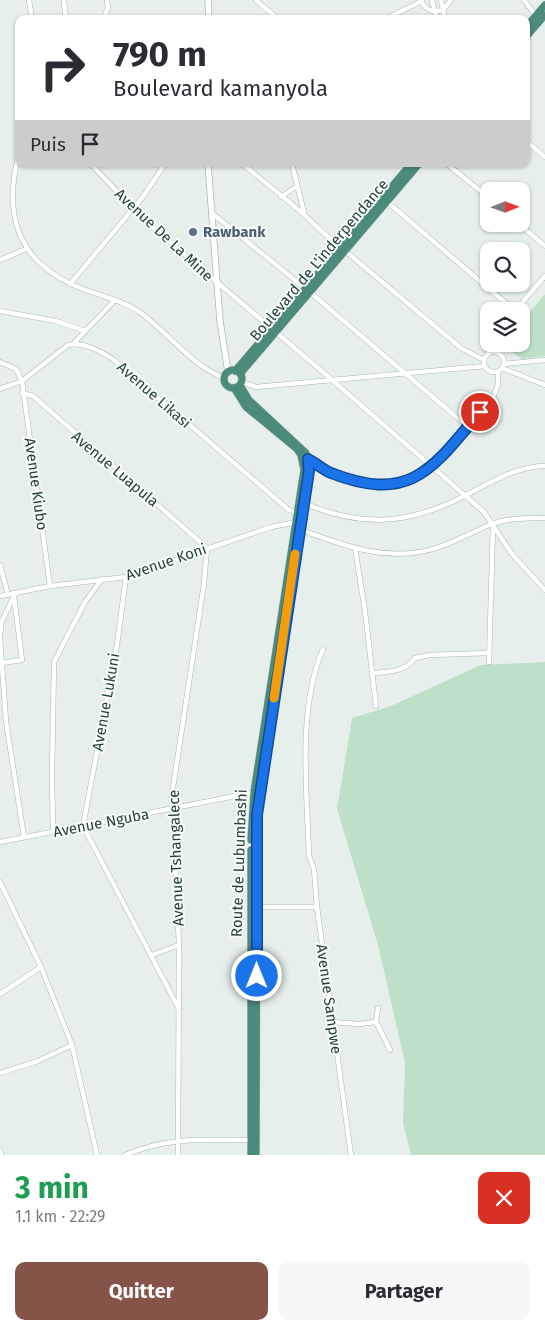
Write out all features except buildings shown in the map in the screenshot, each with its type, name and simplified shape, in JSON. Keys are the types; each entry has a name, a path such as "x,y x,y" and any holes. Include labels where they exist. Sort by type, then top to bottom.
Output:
{"highway":[{"path":"530,23 545,5"},
{"path":"530,32 545,15"},
{"name":"Boulevard de L'inderpendance","path":"235,379 384,200 409,167"},
{"name":"Boulevard de L'inderpendance","path":"384,200 416,167"},
{"path":"235,379 246,407 305,457"},
{"name":"Route de Lubumbashi","path":"251,1155 253,1140 254,907 257,792 305,457"},
{"name":"Route de Lubumbashi","path":"297,523 304,503 305,457"},
{"name":"Route de Lubumbashi","path":"253,1140 256,1155"}],"main road":[{"path":"208,0 209,15"},
{"path":"208,167 223,342 235,379"}],"street":[{"path":"29,0 31,15"},
{"path":"64,0 67,15"},
{"path":"105,15 108,8 108,0"},
{"path":"256,0 273,15"},
{"path":"432,0 435,15"},
{"path":"441,0 444,15"},
{"path":"393,15 422,1 427,8 435,12 443,10 451,0"},
{"path":"524,0 536,16"},
{"path":"530,144 545,157"},
{"path":"16,167 13,185 13,210 16,227 26,249 46,269 70,284 115,300 142,314 205,369 256,387 331,378 404,373 485,360 494,351 500,353 504,358 493,398 433,466 404,481 391,485 374,485 330,472 305,457"},
{"name":"Avenue De La Mine","path":"94,167 132,209 466,495 493,523 512,554 545,590"},
{"path":"70,284 132,209 163,167"},
{"path":"246,167 281,197 304,213 342,249 460,348 485,360 490,371 545,360"},
{"path":"293,167 304,213"},
{"path":"452,167 480,191"},
{"path":"281,197 297,186"},
{"path":"384,200 504,302"},
{"path":"213,214 308,291 468,427"},
{"path":"528,232 545,246"},
{"path":"0,260 26,249"},
{"path":"523,302 545,276"},
{"path":"0,389 22,381 68,345 74,343 115,300"},
{"path":"0,312 56,321 85,331"},
{"name":"Avenue Likasi","path":"74,343 97,350 114,360 289,510 297,523 336,543 382,554 404,554 438,548 493,523 545,518"},
{"path":"485,360 490,352"},
{"path":"0,362 16,369 22,381"},
{"path":"501,368 545,385"},
{"name":"Avenue Kiubo","path":"22,381 50,586"},
{"name":"Avenue Luapula","path":"22,392 33,396 206,548"},
{"path":"304,503 338,515 392,521 435,510 517,471 545,466"},
{"name":"Avenue Koni","path":"0,596 15,595 50,586 126,577 206,548 297,523"},
{"path":"489,662 493,523"},
{"name":"Avenue Tshangalece","path":"178,1155 179,945 172,794 204,584 206,548"},
{"path":"354,548 373,673 376,706"},
{"path":"0,565 8,595"},
{"name":"Avenue Lukuni","path":"83,826 117,645 126,577"},
{"path":"53,832 52,684 54,662 85,602 102,579"},
{"path":"2,663 22,660 15,595"},
{"path":"15,595 1,623 2,663 6,721 24,837"},
{"name":"Avenue Sampwe","path":"323,649 314,672 304,744 309,856 314,869 317,908 351,1155"},
{"path":"373,673 396,670 410,665 415,658 430,655 489,653"},
{"name":"Avenue Nguba","path":"0,842 257,792"},
{"path":"83,826 152,954 180,1012"},
{"path":"0,882 41,967 72,1045 96,1155"},
{"path":"254,907 317,908"},
{"path":"152,954 179,945"},
{"path":"0,994 41,967"},
{"path":"378,1008 376,1022 390,1050"},
{"path":"332,1022 359,1024 376,1022"},
{"path":"0,1073 38,1061 72,1045"},
{"path":"125,1155 141,1148 177,1140 253,1140"},
{"path":"0,1150 1,1155"}],"green space":[{"path":"545,294 545,356 522,359 512,352 530,352 530,312"},
{"path":"545,662 545,1155 411,1155 403,1123 405,1063 378,945 337,809 352,718 391,706 481,665"}],"slow traffic":[{"path":"274,698 295,554"}],"place":[{"name":"Rawbank","path":"193,232"}],"route":[{"path":"257,976 257,815 292,571 309,471 308,459 330,472 374,485 391,485 411,479 433,466 480,412"}]}
